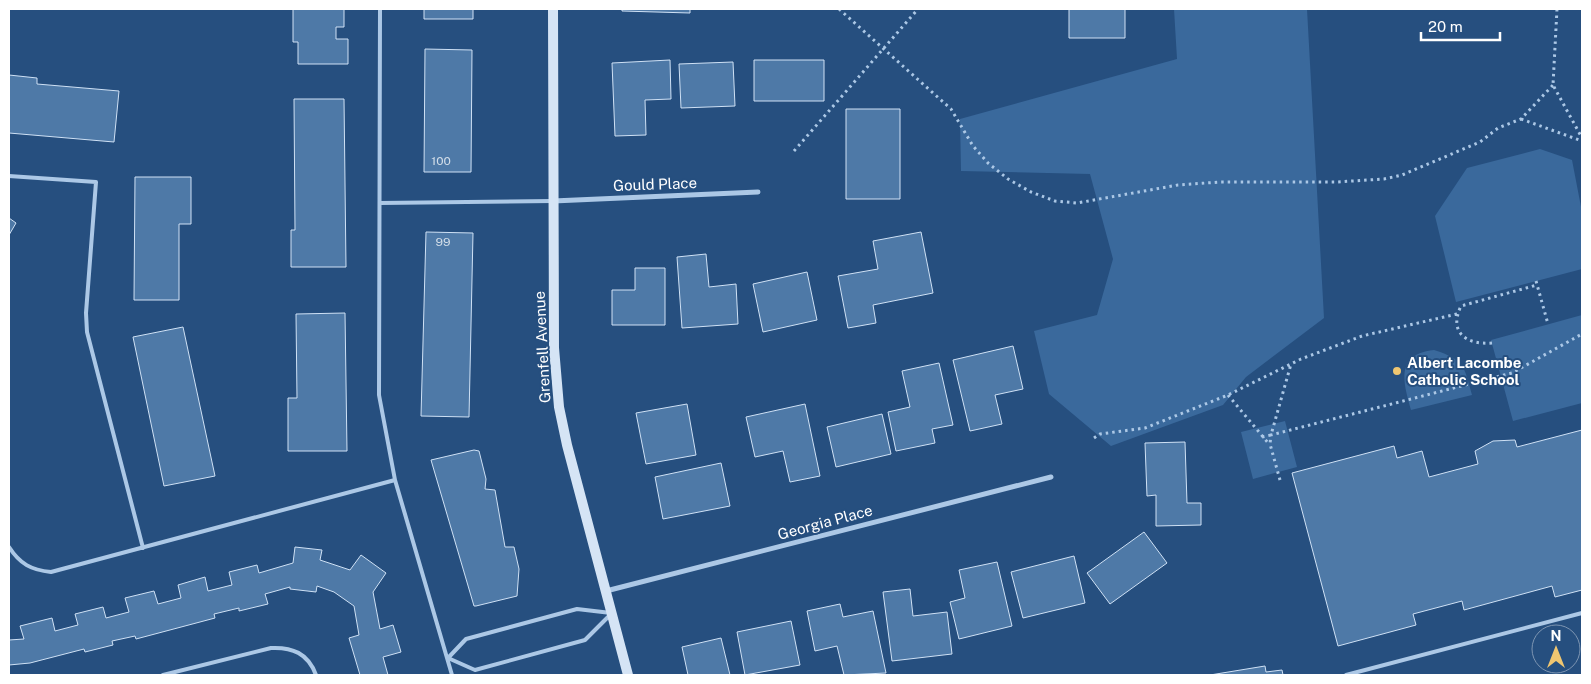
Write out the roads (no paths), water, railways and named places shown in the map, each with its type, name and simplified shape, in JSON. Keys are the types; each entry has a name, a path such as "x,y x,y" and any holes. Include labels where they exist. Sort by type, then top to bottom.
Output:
{"street":[{"name":"Grenfell Avenue","path":"553,9 554,348 559,407 567,445 628,675"},
{"name":"Gould Place","path":"553,201 758,192"},
{"name":"Georgia Place","path":"606,592 1050,476"}],"lane":[{"path":"380,9 379,395 395,480 452,675"},
{"path":"9,176 96,182 86,313 88,332 142,548"},
{"path":"380,203 553,201"},
{"path":"9,547 15,557 26,566 51,572 395,480"},
{"path":"448,658 466,639 577,609 611,613"},
{"path":"448,658 475,670 585,640 611,613"},
{"path":"1346,675 1582,613"},
{"path":"163,675 271,648 284,647 297,651 307,659 316,675"}],"place":[{"name":"Albert Lacombe Catholic School","path":"1397,371"}]}
